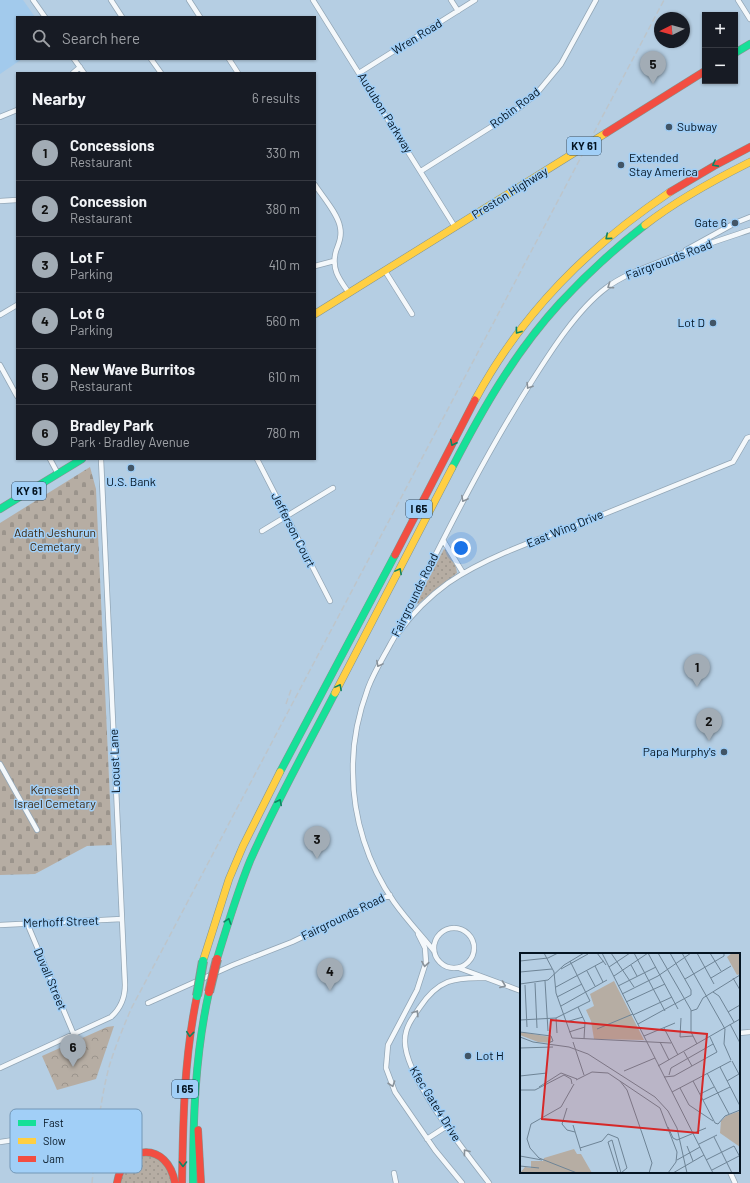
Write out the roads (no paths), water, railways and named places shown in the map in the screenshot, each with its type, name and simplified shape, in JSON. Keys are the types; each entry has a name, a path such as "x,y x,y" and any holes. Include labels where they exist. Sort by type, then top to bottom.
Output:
{"main road":[{"path":"738,51 750,44"},
{"name":"Preston Highway","path":"316,313 702,73"},
{"name":"I 65","path":"182,1183 183,1112 191,1025 203,961 229,879 266,799 476,398 521,327 547,296 581,261 608,237 671,189 750,147"},
{"name":"I 65","path":"193,1183 194,1109 199,1045 204,1011 228,920 250,862 276,806 488,404 511,366 558,304 617,246 653,218 684,197 750,162"},
{"name":"KY 61","path":"0,509 80,460"},
{"path":"194,1109 200,1151 201,1183"},
{"path":"142,1153 156,1154 167,1161 172,1169 175,1183"},
{"path":"117,1183 119,1173"}],"street":[{"path":"33,0 44,16"},
{"path":"111,0 121,16"},
{"path":"189,0 199,16"},
{"name":"Audubon Parkway","path":"313,0 455,227"},
{"path":"451,0 458,11"},
{"name":"Wren Road","path":"359,73 475,0"},
{"name":"Robin Road","path":"421,171 523,106 537,93 561,64 596,0"},
{"path":"738,0 750,19"},
{"path":"75,60 83,72"},
{"path":"152,60 160,72"},
{"path":"230,60 237,72"},
{"path":"74,72 80,67"},
{"path":"0,117 16,110"},
{"path":"316,186 335,214 339,223 341,236 334,261 337,275 348,293"},
{"path":"0,200 16,200"},
{"path":"673,257 735,223 750,217"},
{"name":"Fairgrounds Road","path":"148,1003 208,976 292,942 390,895 374,867 364,840 357,810 352,775 353,748 359,714 374,673 392,642 470,487 513,412 546,360 581,313 598,295 634,272 750,230"},
{"path":"316,266 334,261"},
{"path":"385,271 412,314"},
{"path":"0,315 16,306"},
{"path":"0,365 16,394"},
{"name":"East Wing Drive","path":"392,642 423,604 463,573 526,545 733,462 747,438 750,437"},
{"path":"51,460 58,474"},
{"name":"Locust Lane","path":"1,1067 111,1018 120,1008 125,989 101,460"},
{"name":"Jefferson Court","path":"258,460 330,601"},
{"path":"262,531 333,488"},
{"path":"442,540 463,573"},
{"path":"0,764 37,830"},
{"path":"390,895 434,951"},
{"name":"Merhoff Street","path":"0,925 122,919"},
{"name":"Duvall Street","path":"27,923 74,1035"},
{"path":"415,927 425,948 426,962 417,990 388,1045 386,1068 395,1092 427,1139 462,1183"},
{"path":"459,968 465,965 473,955 473,941 465,931 452,928 441,934 434,945 436,958 441,963 446,967 459,968 520,991"},
{"name":"Kfec Gate4 Drive","path":"485,978 453,979 445,982 429,994 407,1029 404,1041 405,1049 413,1070 447,1126 489,1183"},
{"path":"740,1033 750,1032"},
{"path":"0,1062 1,1067"},
{"path":"427,1139 447,1126"},
{"path":"0,1142 10,1141"},
{"path":"394,1173 396,1183"},
{"path":"730,1173 735,1183"}],"railway":[{"path":"101,1109 109,1067 131,1009 664,0"},
{"path":"286,704 292,687"},
{"path":"92,1183 93,1173"}],"place":[{"name":"New Wave Burritos","path":"653,84"},
{"name":"Subway","path":"669,127"},
{"name":"Extended Stay America","path":"621,165"},
{"name":"Gate 6","path":"735,223"},
{"name":"Lot D","path":"713,323"},
{"name":"U.S. Bank","path":"131,468"},
{"name":"Concessions","path":"697,687"},
{"name":"Concession","path":"709,741"},
{"name":"Papa Murphy's","path":"724,752"},
{"name":"Lot F","path":"317,859"},
{"name":"Lot G","path":"330,991"},
{"name":"Lot H","path":"468,1056"},
{"name":"Bradley Park","path":"73,1067"}],"park label":[{"name":"Adath Jeshurun Cemetary","path":"55,540"},
{"name":"Keneseth Israel Cemetary","path":"55,797"}]}
